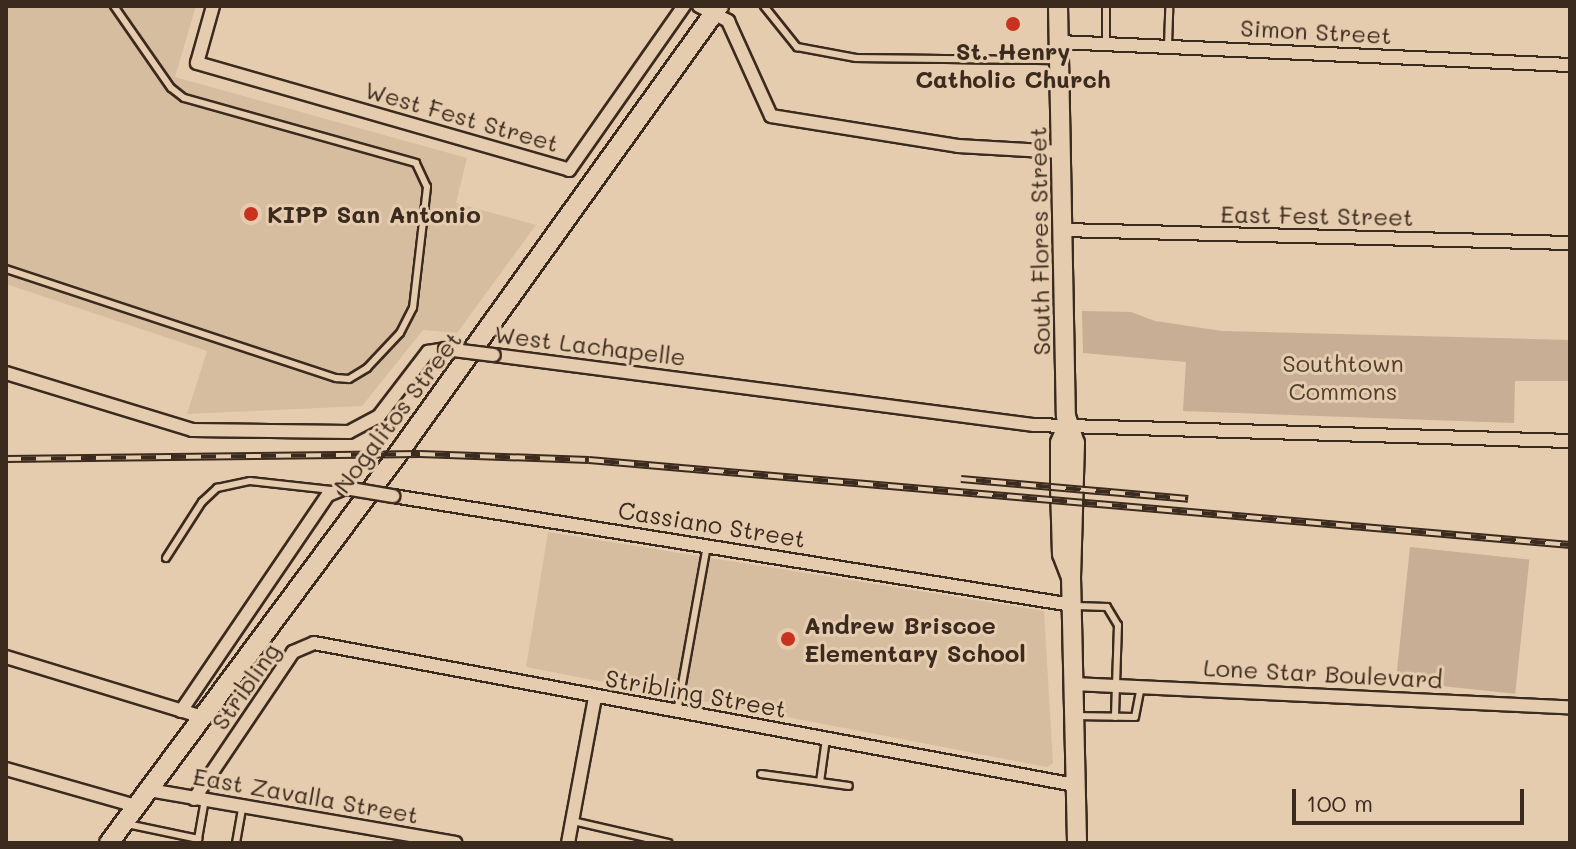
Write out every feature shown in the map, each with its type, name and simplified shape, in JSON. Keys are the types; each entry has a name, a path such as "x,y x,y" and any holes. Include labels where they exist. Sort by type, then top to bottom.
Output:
{"main road":[{"name":"South Flores Street","path":"1058,6 1067,427 1060,443 1060,487 1062,554 1071,577 1077,843"},
{"name":"Nogalitos Street","path":"109,843 205,718 711,8"}],"street":[{"name":"West Fest Street","path":"213,6 197,63 569,170 684,6"},
{"path":"711,8 728,21 771,116 958,146 1062,152"},
{"name":"Simon Street","path":"1059,51 1106,43 1570,65"},
{"name":"East Fest Street","path":"1063,230 1570,243"},
{"name":"West Lachapelle","path":"6,373 192,430 349,432 379,416 428,352 445,349 1067,427 1570,441"},
{"name":"Cassiano Street","path":"340,489 1072,605"},
{"name":"Nogalitos Street","path":"181,711 340,489"},
{"name":"Stribling Street","path":"309,644 1075,785"},
{"name":"Stribling","path":"199,800 293,652 309,644"},
{"path":"6,657 205,718"},
{"name":"Lone Star Boulevard","path":"1074,684 1570,707"},
{"path":"568,843 595,697"},
{"path":"6,769 136,806"},
{"name":"East Zavalla Street","path":"149,790 410,839 451,843"}],"lane":[{"path":"6,269 336,378 349,379 367,368 400,333 413,308 427,187 416,163 184,98 171,88 114,6"},
{"path":"764,6 797,47 856,58 1059,51"},
{"path":"1106,6 1106,43"},
{"path":"1168,46 1169,9"},
{"path":"166,558 202,502 217,488 264,482 340,489"},
{"path":"677,712 707,546"},
{"path":"1072,605 1107,607 1118,625 1115,717"},
{"path":"1074,716 1139,714 1141,687"},
{"path":"820,782 826,739"},
{"path":"761,774 849,786"},
{"path":"124,823 198,839 199,800"},
{"path":"236,843 242,808"},
{"path":"573,821 668,843"}],"shaded area":[{"name":"KIPP San Antonio","path":"6,6 196,6 175,77 467,158 456,203 536,225 457,333 423,330 362,406 187,414 207,351 6,284"},
{"name":"Andrew Briscoe Elementary School","path":"548,532 1044,611 1053,763 1047,767 526,667"}],"green space":[{"name":"Southtown Commons","path":"1082,311 1131,312 1155,321 1222,331 1570,340 1570,381 1515,381 1514,423 1183,411 1186,362 1083,353"},
{"path":"1410,547 1529,560 1515,694 1396,681"}],"railway":[{"path":"6,459 420,454 589,460 1570,545"},
{"path":"961,479 1188,499"}],"place":[{"name":"St. Henry Catholic Church","path":"1013,24"},
{"name":"KIPP San Antonio","path":"251,214"},
{"name":"Andrew Briscoe Elementary School","path":"788,639"}]}
